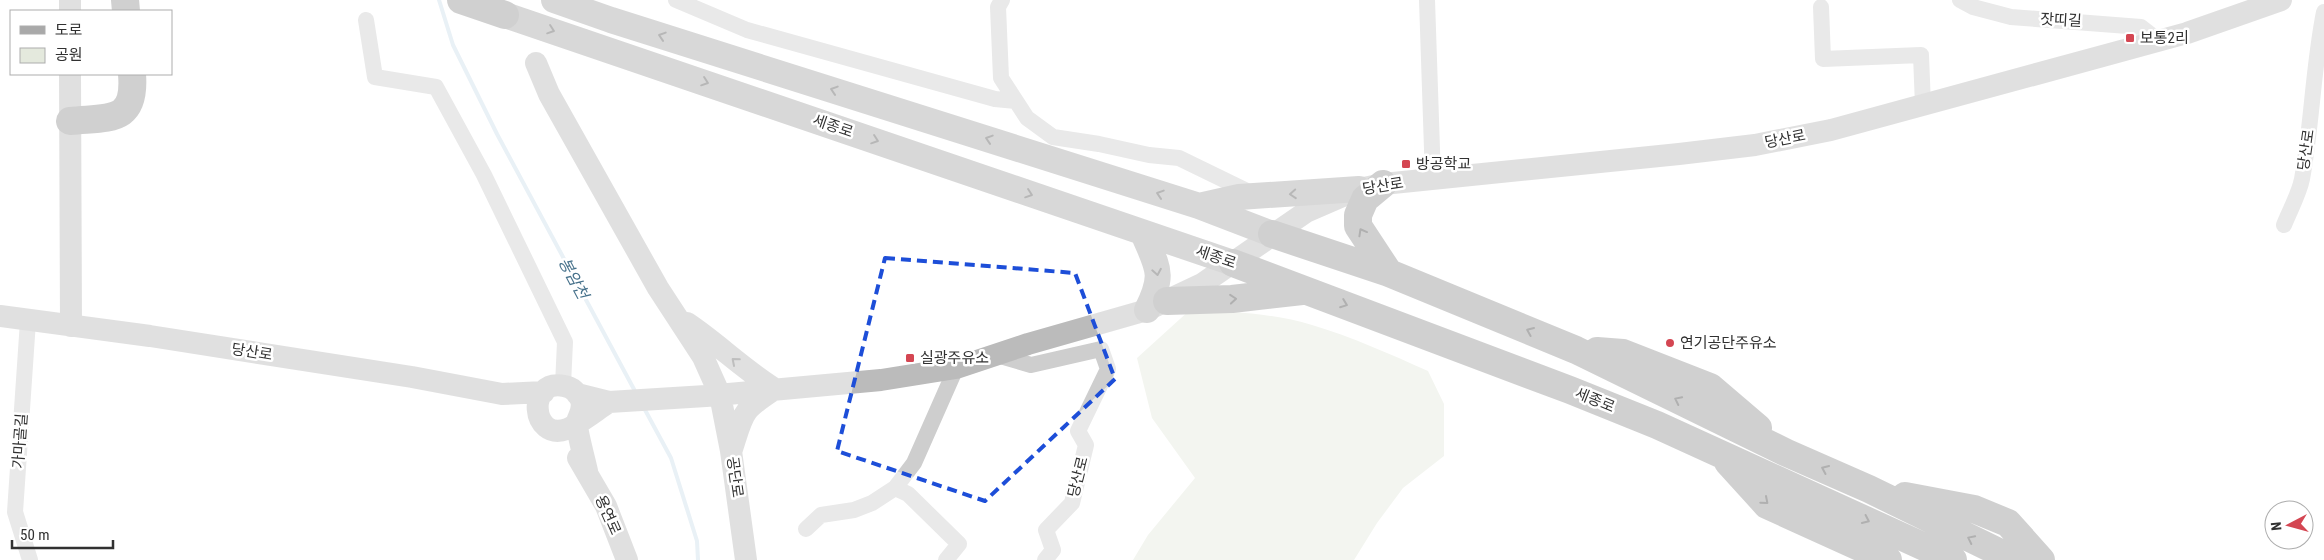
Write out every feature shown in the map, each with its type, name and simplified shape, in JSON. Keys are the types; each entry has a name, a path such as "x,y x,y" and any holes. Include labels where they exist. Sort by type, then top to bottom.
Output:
{"highway":[{"name":"세종로","path":"461,0 505,15"},
{"path":"70,121 114,117 126,111 133,97 132,75"},
{"path":"1371,187 1358,215 1358,226 1389,273"},
{"path":"1272,234 1389,273 1576,350 1787,453 1869,489 2015,560"},
{"name":"세종로","path":"1233,263 1570,390 1657,425 1953,560"},
{"path":"1157,306 1308,290"},
{"path":"1720,454 1768,505 1888,560"},
{"path":"1869,489 1974,509 2008,524 2040,560"}],"main road":[{"path":"554,0 611,20 1198,206 1272,234"},
{"path":"594,0 611,20"},
{"name":"세종로","path":"505,15 1233,263"},
{"path":"1198,206 1239,197 1260,197 1371,187"},
{"path":"1143,233 1159,274 1157,306"}],"street":[{"path":"676,0 747,30 995,99 1016,101"},
{"path":"1002,0 998,7 1001,78 1027,118 1052,137 1099,144 1149,155 1179,158 1260,197"},
{"path":"1427,0 1433,179"},
{"name":"잣띠길","path":"1960,0 1973,7 2011,17 2141,27 2159,41"},
{"name":"당산로","path":"609,402 713,396 881,380 956,368 1157,306 1202,284 1306,212 1371,187 1755,144 1831,130 2159,41 2258,4 2281,0"},
{"path":"1821,7 1823,59 1921,55 1923,106"},
{"name":"당산로","path":"2284,225 2301,180 2313,96 2316,52 2324,12"},
{"path":"366,20 375,76 436,87 449,111 519,245 565,342 561,390"},
{"name":"공단로","path":"536,63 550,94 658,288 703,357 713,396 731,451 746,560"},
{"path":"70,75 70,326"},
{"name":"당산로","path":"0,316 150,336 412,377 502,394"},
{"path":"677,316 704,334 746,370 774,389 750,406 743,414 731,451"},
{"name":"가마골길","path":"28,321 15,512 30,560"},
{"name":"당산로","path":"997,354 1032,366 1101,349 1108,369 1078,431 1086,445 1072,503 1046,530 1053,550 1045,560"},
{"path":"806,529 820,515 854,510 872,503 895,488 914,463 956,368"},
{"path":"539,417 537,405 561,390"},
{"path":"561,390 582,408 568,426"},
{"path":"502,394 561,390 609,402"},
{"path":"502,394 539,417 545,425 568,426 609,402"},
{"name":"용연로","path":"568,426 587,471 606,506 627,560"},
{"path":"895,488 908,494 959,544 946,560"}],"highlighted area":[{"path":"885,258 1075,273 1115,379 985,501 837,451"}],"green space":[{"path":"1191,309 1252,314 1297,321 1356,340 1428,371 1444,404 1444,456 1403,488 1377,523 1354,560 1133,560 1148,535 1195,478 1152,418 1137,358"}],"waterway":[{"name":"봉암천","path":"439,0 453,45 497,134 636,393"},
{"name":"봉암천","path":"644,408 671,458 697,541 698,560"}],"place":[{"name":"보통2리","path":"2130,38"},
{"name":"방공학교","path":"1406,164"},
{"name":"연기공단주유소","path":"1670,343"},
{"name":"실광주유소","path":"910,358"}]}
